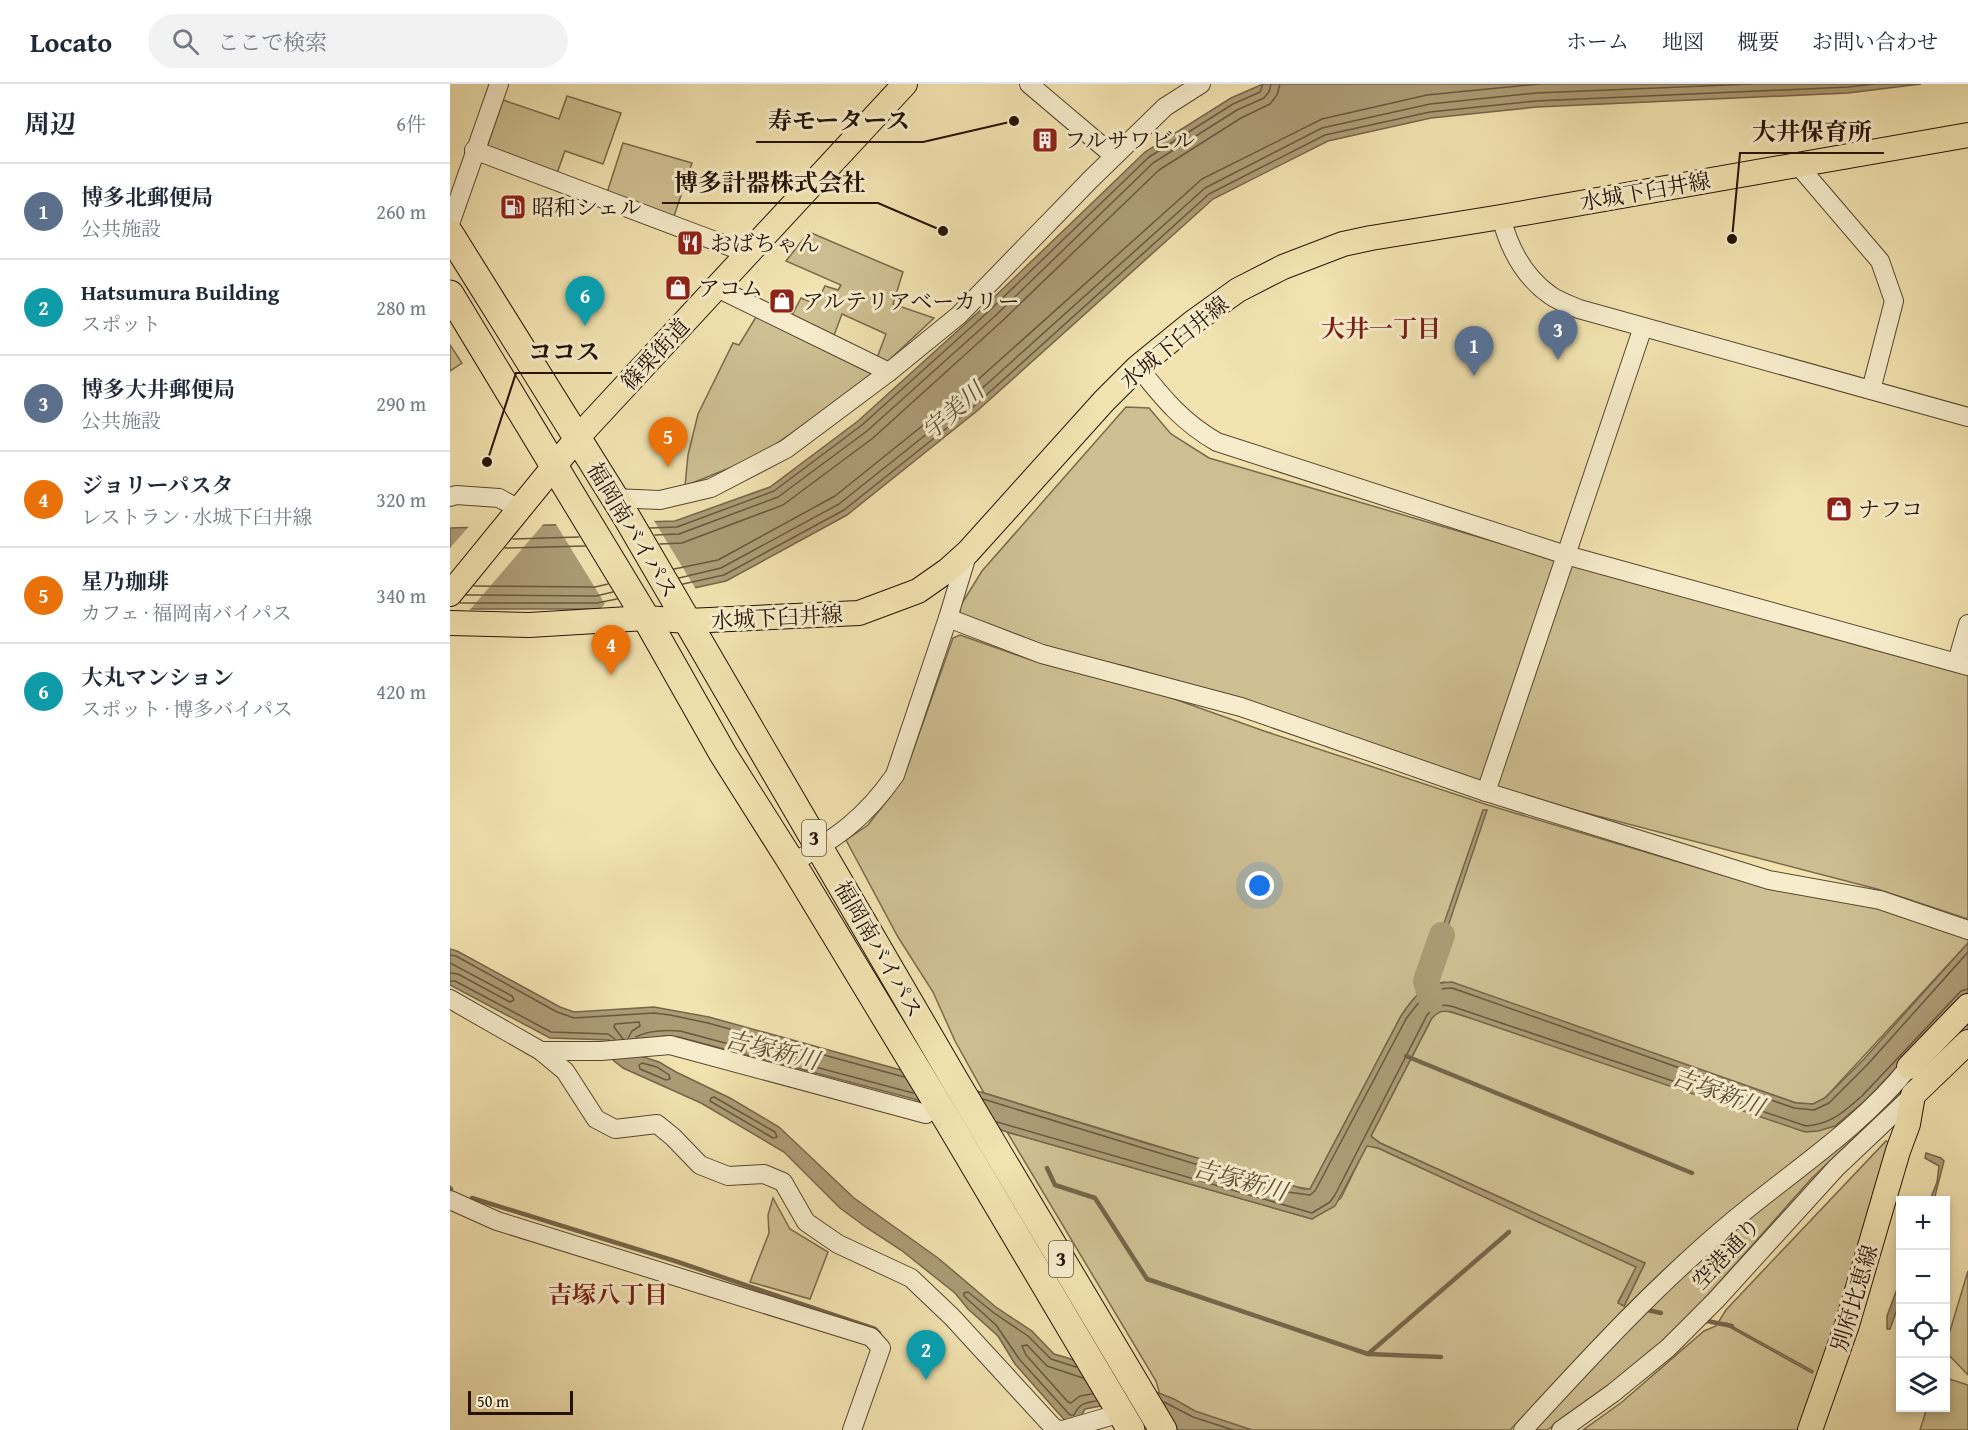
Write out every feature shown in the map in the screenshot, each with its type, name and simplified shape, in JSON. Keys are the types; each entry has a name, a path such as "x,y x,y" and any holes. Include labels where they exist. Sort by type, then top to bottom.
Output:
{"highway":[{"name":"3","path":"450,234 578,437"},
{"name":"3","path":"450,294 553,466"},
{"name":"福岡南バイパス","path":"578,437 820,847 954,1080 1162,1429"},
{"name":"福岡南バイパス","path":"553,466 643,614 723,754 792,863 915,1068 937,1117 1126,1422"}],"main road":[{"name":"篠栗街道","path":"450,594 578,437 901,85"},
{"name":"水城下臼井線","path":"450,623 529,625 643,614 687,621 860,613 918,591 948,570 968,552 1104,400 1138,367 1192,323 1229,297 1283,267 1343,244 1968,135"},
{"path":"1909,1067 1968,1006"},
{"path":"1913,1095 1968,1042"},
{"name":"別府比恵線","path":"1810,1430 1847,1325 1908,1124 1913,1095"}],"street":[{"path":"450,224 499,84"},
{"path":"1029,84 1114,156"},
{"path":"620,507 711,488 786,449 889,372 959,315 1165,107 1201,84"},
{"path":"474,150 747,254"},
{"path":"1797,164 1880,261 1889,281 1894,301 1871,390"},
{"path":"1501,217 1507,240 1515,257 1538,285 1551,297 1579,309 1968,417"},
{"path":"717,288 889,372"},
{"path":"1486,792 1643,327"},
{"path":"1138,367 1170,407 1197,431 1217,442 1566,555 1962,664 1968,624"},
{"path":"450,497 456,495 499,498 519,508"},
{"path":"792,863 820,847 860,818 880,797 895,775 968,552"},
{"path":"948,618 1042,654 1241,707 1486,792 1769,880 1880,900 1968,930"},
{"path":"450,999 541,1051 565,1071 596,1119 615,1129 657,1124 700,1165 728,1176 764,1174 783,1182 806,1222 838,1244 911,1278 952,1317 1057,1429 1083,1424 1126,1422"},
{"path":"541,1051 601,1051 670,1045 937,1117"},
{"path":"1522,1430 1682,1264 1831,1143 1899,1080 1909,1067"},
{"name":"空港通り","path":"1561,1430 1613,1393 1675,1341 1716,1300 1836,1168 1913,1095"},
{"path":"450,1200 497,1221 871,1337 881,1348 852,1430"}],"shaded area":[{"path":"567,96 621,113 603,164 565,151 556,176 486,150 503,100 559,119"},
{"path":"623,143 692,163 674,216 606,196"},
{"path":"809,232 903,272 893,304 934,318 886,363 877,358 886,334 842,314 833,338 791,317 801,298 816,304 825,286 838,290 841,285 786,261"},
{"path":"756,317 874,375 759,456 685,486 688,455 698,414 733,343 739,345"},
{"path":"450,345 462,363 450,371"},
{"path":"1126,407 1149,408 1171,434 1209,458 1557,560 1481,783 1217,694 1132,668 1050,649 961,615 959,608 982,571"},
{"path":"1571,565 1968,674 1968,919 1877,889 1494,789"},
{"path":"960,635 1037,662 1152,691 1264,731 1488,805 1719,874 1878,907 1968,939 1968,943 1825,1098 1813,1104 1796,1103 1444,982 1437,984 1419,994 1401,1016 1310,1189 1288,1186 984,1093 955,1041 933,992 898,937 846,840 868,825 906,771 953,638"},
{"path":"1444,1010 1835,1126 1866,1100 1821,1142 1678,1257 1613,1320 1510,1430 1182,1430 1160,1395 1156,1381 1007,1132 1312,1219 1341,1198 1367,1145 1378,1148 1637,1267 1618,1302 1624,1306 1645,1263 1380,1143 1371,1136 1432,1018"},
{"path":"1968,1024 1968,1029 1811,1179 1701,1303 1662,1342 1607,1387 1547,1430 1535,1430 1612,1347 1688,1271"},
{"path":"1886,1141 1895,1145 1802,1430 1583,1430 1622,1402 1704,1331 1716,1326 1726,1310"},
{"path":"773,1198 790,1229 828,1252 810,1299 750,1282 769,1233 768,1215"},
{"path":"1968,1271 1968,1375 1950,1356 1950,1331"},
{"path":"1950,1379 1968,1385 1968,1430 1920,1430 1926,1412 1950,1412"}],"water":[{"name":"宇美川","path":"1263,84 1921,84 1848,93 1537,107 1431,118 1328,141 1213,199 977,411 847,515 726,581 598,609 450,609 450,528 675,521 770,487 858,421 984,307 1145,152 1231,98"},
{"path":"1483,810 1487,810 1434,968 1429,967"},
{"name":"吉塚新川","path":"1968,943 1968,992 1866,1100 1835,1126 1818,1131 1805,1132 1452,1012 1441,1012 1432,1018 1371,1136 1380,1143 1645,1263 1624,1306 1618,1303 1636,1267 1378,1148 1367,1146 1335,1206 1312,1219 1007,1132 914,1099 679,1037 664,1036 641,1041 640,1056 659,1062 730,1098 779,1127 854,1198 938,1258 997,1308 1032,1331 1054,1354 1174,1399 1195,1411 1252,1430 1179,1430 1101,1406 1085,1409 1079,1419 1067,1423 1015,1364 998,1336 968,1309 955,1293 901,1250 840,1208 784,1152 701,1103 623,1068 613,1060 609,1040 550,1038 450,985 450,949 560,1007 574,1012 654,1007 709,1017 984,1093 1142,1142 1310,1189 1401,1016 1416,996 1434,985 1452,982 1796,1103 1813,1104 1825,1098 1863,1060"},
{"path":"1926,1153 1944,1161 1935,1196 1932,1196 1937,1182 1939,1166 1925,1158"},
{"path":"1896,1292 1896,1312 1890,1329 1887,1329 1887,1316"},
{"path":"1726,1323 1813,1371 1812,1373 1726,1325"}],"pier":[{"path":"653,519 697,591 600,609 605,604 554,521"},
{"path":"546,521 468,612 450,612 450,548 472,523"}],"waterway":[{"path":"1431,999 1426,981 1442,935"},
{"path":"1426,991 1432,964"},
{"path":"1406,1056 1692,1173"},
{"path":"1047,1168 1055,1185 1095,1198 1147,1279 1368,1354 1509,1232"},
{"path":"472,1198 675,1261 875,1329 879,1333"},
{"path":"1643,1309 1661,1313"},
{"path":"1702,1320 1732,1326"},
{"path":"1368,1354 1441,1357"}],"place":[{"name":"寿モータース","path":"1014,121"},
{"name":"フルサワビル","path":"1045,140"},
{"name":"昭和シェル","path":"513,207"},
{"name":"博多計器株式会社","path":"943,231"},
{"name":"大井保育所","path":"1732,239"},
{"name":"おばちゃん","path":"690,243"},
{"name":"アコム","path":"678,288"},
{"name":"アルテリアベーカリー","path":"782,301"},
{"name":"大丸マンション","path":"585,326"},
{"name":"博多大井郵便局","path":"1558,360"},
{"name":"博多北郵便局","path":"1474,376"},
{"name":"ココス","path":"487,462"},
{"name":"星乃珈琲","path":"668,467"},
{"name":"ナフコ","path":"1839,509"},
{"name":"ジョリーパスタ","path":"611,675"},
{"name":"Hatsumura Building","path":"926,1380"}],"district":[{"name":"大井一丁目","path":"1381,329"},
{"name":"吉塚八丁目","path":"608,1295"}]}
